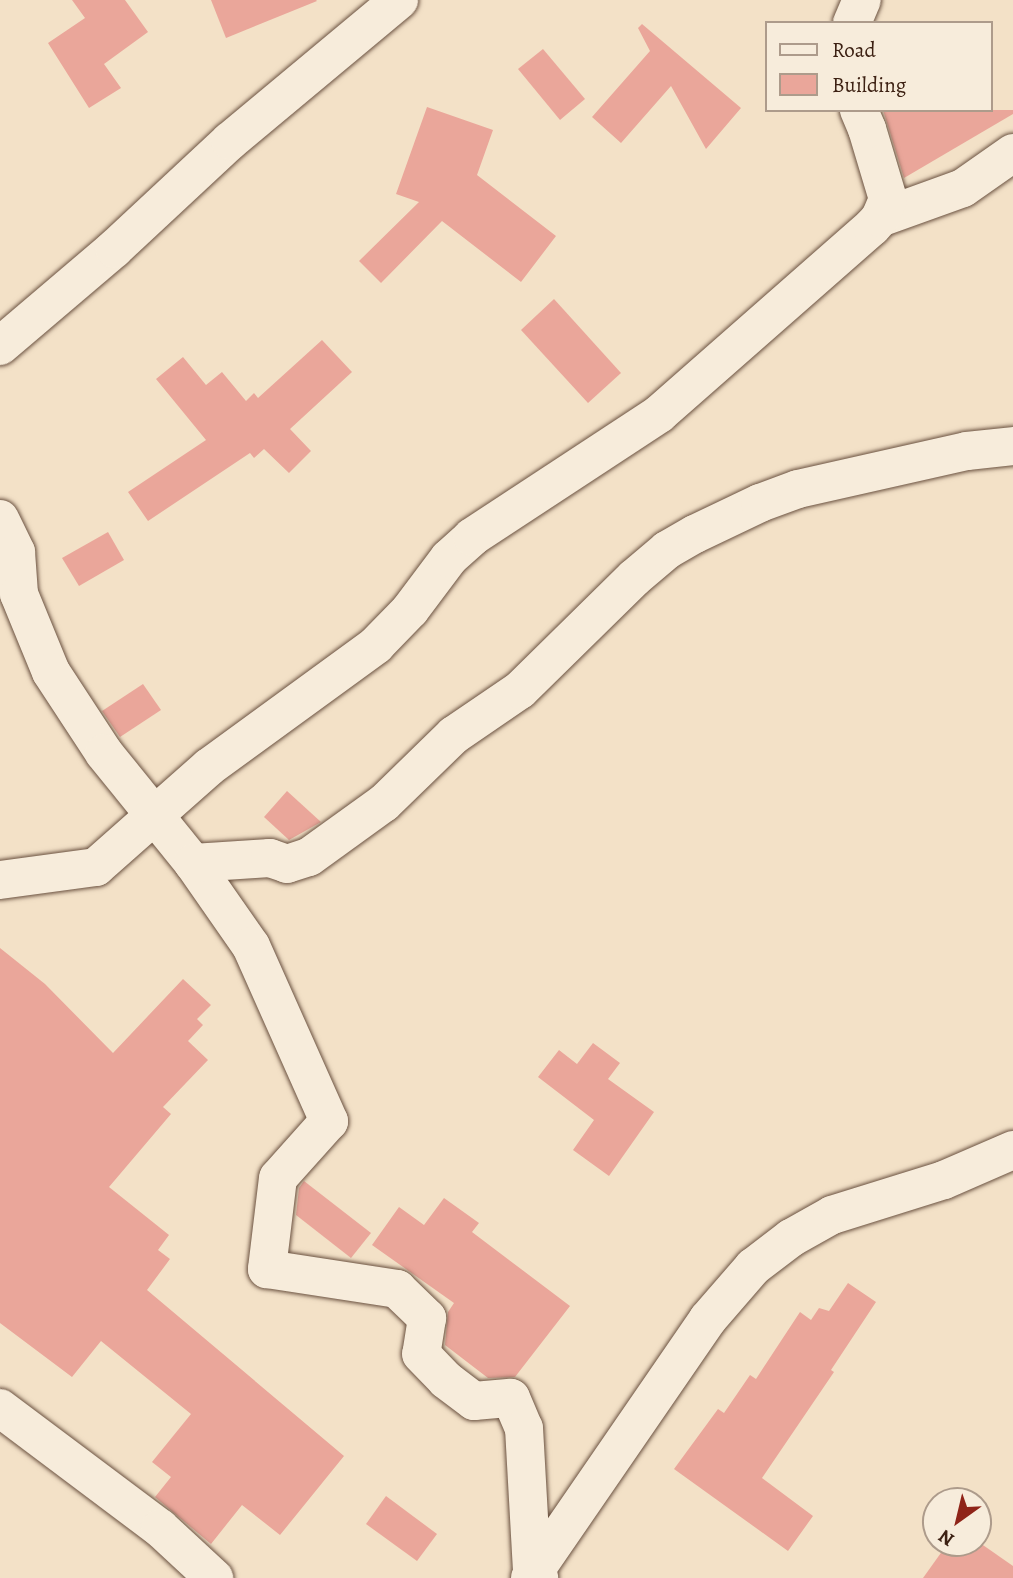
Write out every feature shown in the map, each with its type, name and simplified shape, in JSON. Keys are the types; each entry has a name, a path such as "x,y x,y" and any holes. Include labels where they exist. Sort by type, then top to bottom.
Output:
{"street":[{"path":"0,346 114,249 230,141 399,0"},
{"path":"853,21 862,0"},
{"path":"860,112 888,199 880,218"},
{"path":"0,880 96,867 209,767 376,645 410,610 449,558 472,537 659,414 880,218 962,188 1013,153"},
{"path":"193,863 270,858 287,864 309,856 384,803 454,735 532,680 634,578 667,550 695,534 760,503 798,489 967,451 1013,446"},
{"path":"0,519 16,552 19,594 51,672 104,753 193,863 251,946 329,1121 278,1178 267,1269 397,1289 426,1318 421,1354 446,1380 474,1401 511,1398 517,1406 524,1428 534,1576"},
{"path":"534,1576 709,1319 752,1267 791,1238 832,1215 944,1180 1013,1150"},
{"path":"0,1408 160,1528 214,1578"}],"building":[{"path":"72,0 125,0 148,32 104,64 121,88 89,108 48,43 85,18"},
{"path":"211,0 316,0 317,1 226,38"},
{"path":"642,24 741,108 706,149 671,86 621,143 592,117 650,51 638,28"},
{"path":"543,49 585,99 560,120 518,69"},
{"path":"427,107 493,130 477,175 556,236 521,282 442,221 381,283 359,261 419,202 396,194"},
{"path":"1013,110 1013,114 904,178 884,112"},
{"path":"554,299 621,373 588,403 521,330"},
{"path":"322,340 352,372 290,429 311,451 289,473 264,449 254,458 250,453 148,521 128,492 206,440 156,379 183,357 206,385 222,372 246,401 254,393 258,398"},
{"path":"108,532 124,560 79,586 62,558"},
{"path":"143,684 161,710 120,737 102,711"},
{"path":"287,791 321,822 289,840 264,817"},
{"path":"0,948 45,984 113,1053 183,979 211,1005 197,1019 203,1025 188,1041 208,1060 163,1107 171,1114 109,1187 169,1235 158,1250 170,1259 147,1290 344,1456 280,1535 242,1505 211,1544 155,1497 171,1477 152,1462 191,1414 101,1341 72,1377 0,1323"},
{"path":"593,1043 620,1063 608,1079 654,1112 609,1176 573,1150 594,1120 538,1077 559,1050 577,1064"},
{"path":"304,1181 371,1233 351,1258 296,1215 299,1188"},
{"path":"444,1198 479,1223 472,1232 570,1306 515,1377 488,1378 445,1345 448,1312 454,1303 372,1245 399,1207 424,1225"},
{"path":"848,1283 876,1302 831,1370 834,1372 762,1478 813,1516 788,1551 674,1469 718,1409 724,1413 750,1375 756,1379 800,1312 811,1320 819,1308 829,1311"},
{"path":"386,1496 437,1534 417,1561 366,1524"},
{"path":"992,1551 1013,1566 1013,1578 923,1578 938,1557 992,1557"}]}
